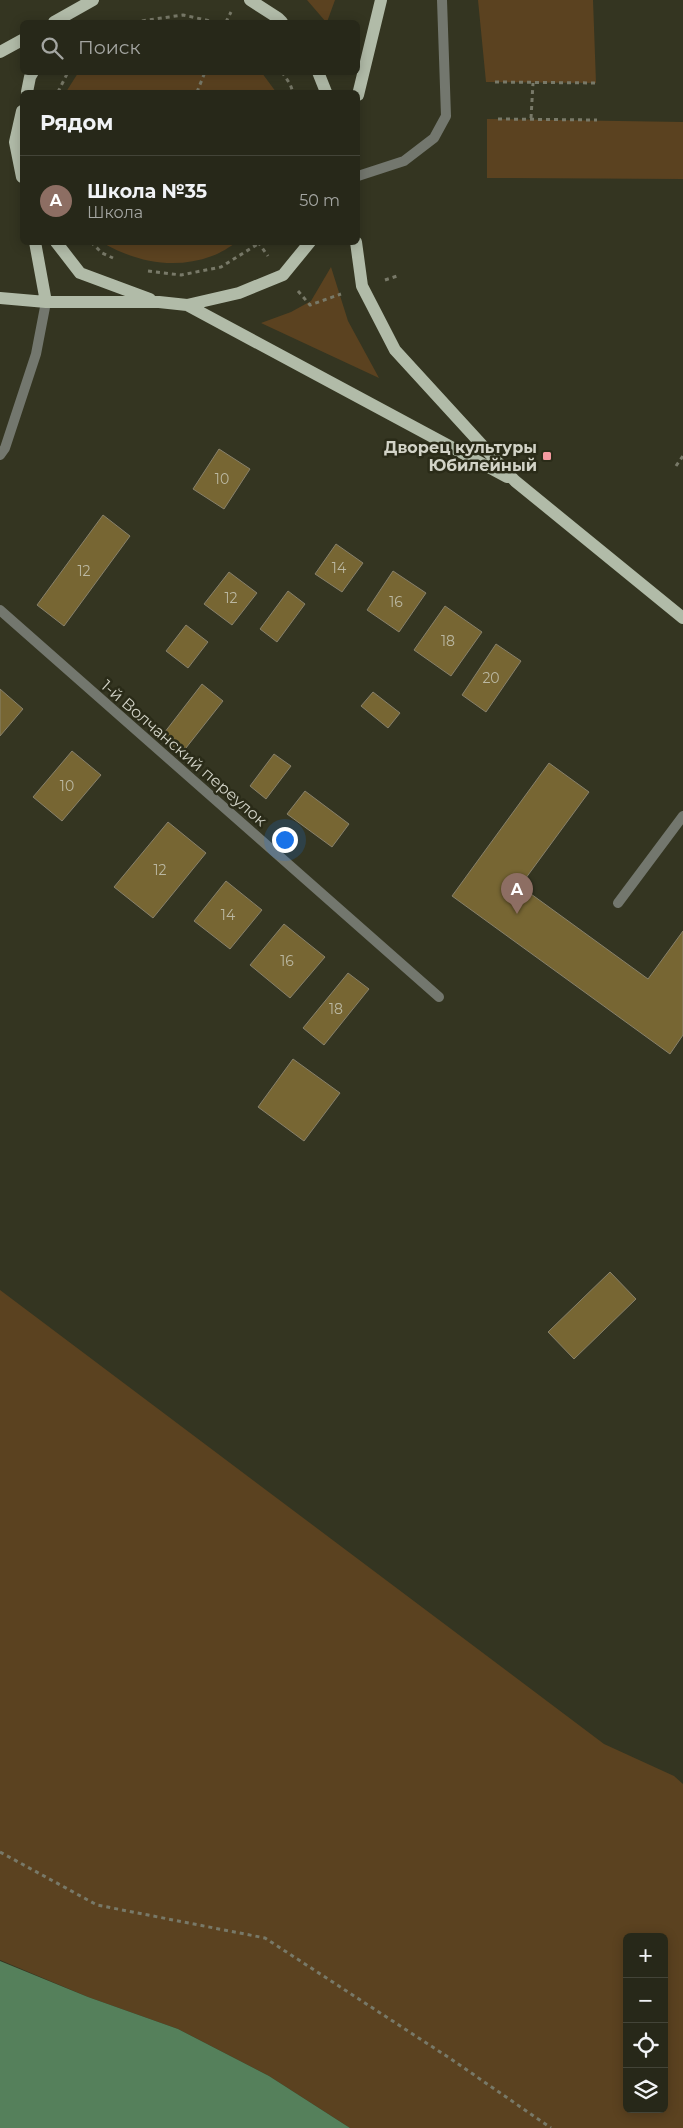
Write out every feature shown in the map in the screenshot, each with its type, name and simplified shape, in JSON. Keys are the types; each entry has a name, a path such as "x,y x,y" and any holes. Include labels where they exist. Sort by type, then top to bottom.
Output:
{"main road":[{"path":"250,0 280,20"},
{"path":"359,90 382,0"},
{"path":"58,20 88,3"},
{"path":"73,20 88,3"},
{"path":"0,52 20,41"},
{"path":"27,90 31,75"},
{"path":"319,75 325,90"},
{"path":"20,121 16,142 20,165"},
{"path":"36,245 46,302"},
{"path":"58,245 80,273 159,302"},
{"path":"0,298 46,302 159,302 187,305 239,293 283,275 308,245"},
{"path":"356,245 362,286 395,350 515,482 683,618"},
{"path":"187,305 515,482"}],"street":[{"path":"360,175 404,160 434,138 446,116 442,0"},
{"path":"0,455 5,448 36,354 46,302"},
{"name":"1-й Волчанский переулок","path":"0,610 439,997"},
{"path":"618,903 683,816"}],"path":[{"path":"148,20 183,15 206,20"},
{"path":"59,90 66,75"},
{"path":"197,90 204,75"},
{"path":"284,75 292,90"},
{"path":"495,82 596,83"},
{"path":"531,118 533,83"},
{"path":"498,119 597,120"},
{"path":"94,245 102,253 117,260"},
{"path":"139,270 181,275 221,267 257,245"},
{"path":"261,245 283,275 310,305 362,286 400,275"},
{"path":"676,466 683,456"},
{"path":"0,1852 97,1905 265,1938 451,2059 551,2128"}],"shaded area":[{"path":"307,0 335,0 328,20 324,20"},
{"path":"478,0 593,0 596,83 486,82"},
{"path":"77,75 263,75 275,90 67,90"},
{"path":"487,119 683,122 683,179 487,178"},
{"path":"107,245 233,245 215,255 184,263 156,262 116,250"},
{"path":"331,267 348,321 379,378 261,323 291,312 311,301"},
{"path":"0,1290 604,1744 674,1776 683,1784 683,2128 350,2128 269,2076 178,2029 88,1997 0,1960"},
{"path":"0,1961 88,1997 178,2029 269,2076 350,2128 0,2128"}],"building":[{"path":"219,449 250,469 224,509 193,489"},
{"path":"103,515 130,536 64,626 37,605"},
{"path":"336,544 363,563 342,592 315,574"},
{"path":"393,571 426,593 399,632 367,610"},
{"path":"229,572 257,593 232,625 204,604"},
{"path":"288,591 305,604 277,642 260,629"},
{"path":"445,606 482,632 451,676 414,650"},
{"path":"186,625 208,642 188,668 166,651"},
{"path":"496,644 521,661 486,712 462,695"},
{"path":"202,684 223,701 182,753 161,737"},
{"path":"0,689 23,709 0,736"},
{"path":"373,692 400,713 388,728 361,706"},
{"path":"72,751 101,775 62,821 33,797"},
{"path":"274,754 291,766 266,799 250,786"},
{"path":"549,763 589,792 520,886 648,979 683,931 683,1035 670,1054 452,896"},
{"path":"305,791 349,824 332,847 287,814"},
{"path":"168,822 206,853 153,918 114,887"},
{"path":"226,881 262,910 230,949 194,921"},
{"path":"284,924 325,957 290,998 250,965"},
{"path":"348,973 369,989 324,1045 303,1028"},
{"path":"293,1059 340,1093 304,1141 258,1107"},
{"path":"610,1272 636,1299 574,1359 548,1332"}],"place":[{"name":"Дворец культуры Юбилейный","path":"547,456"},
{"name":"Школа №35","path":"517,914"}]}
